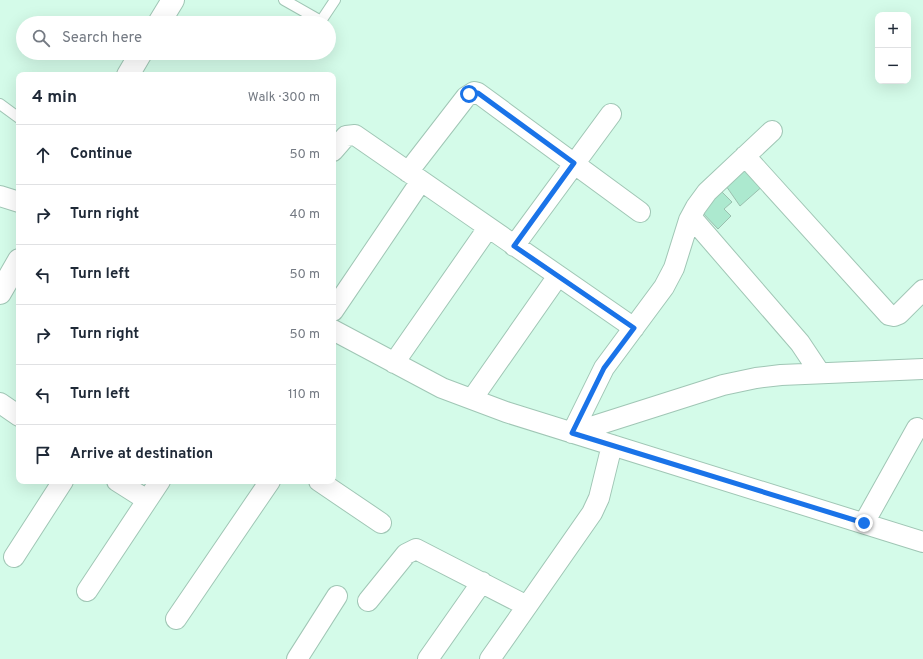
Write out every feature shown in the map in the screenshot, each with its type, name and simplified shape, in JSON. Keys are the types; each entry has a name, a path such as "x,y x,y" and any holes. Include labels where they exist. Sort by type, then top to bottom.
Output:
{"main road":[{"path":"163,16 173,0"},
{"path":"130,72 137,60"},
{"path":"0,293 16,265"}],"street":[{"path":"336,306 414,176 466,97 474,92 478,93 640,212"},
{"path":"514,246 611,114"},
{"path":"572,433 604,368 664,287 674,268 691,217 696,207 707,192 772,131"},
{"path":"336,148 346,136 355,135 634,328"},
{"path":"745,156 889,315 894,316 899,314 923,290"},
{"path":"0,196 16,201"},
{"path":"691,217 800,343 820,373"},
{"path":"394,363 488,228"},
{"path":"472,400 558,276"},
{"path":"336,332 442,388 472,400 572,433 923,542"},
{"path":"572,433 722,385 781,375 923,369"},
{"path":"0,403 16,414"},
{"path":"864,523 917,428"},
{"path":"490,659 592,513 599,498 612,445"},
{"path":"14,557 61,484"},
{"path":"122,484 147,500"},
{"path":"87,591 158,484"},
{"path":"176,619 268,484"},
{"path":"323,484 381,523"},
{"path":"368,601 406,554 416,549 527,606"},
{"path":"428,659 482,582"},
{"path":"297,659 337,596"}],"lane":[{"path":"284,0 312,16"},
{"path":"324,16 335,0"},
{"path":"0,104 16,116"}],"building":[{"path":"746,162 765,184 740,206 724,183"},
{"path":"720,190 732,202 724,209 731,216 718,229 700,210"}],"route":[{"path":"469,94 474,92 478,93 574,163 514,246 634,328 604,368 572,433 864,523"}]}
